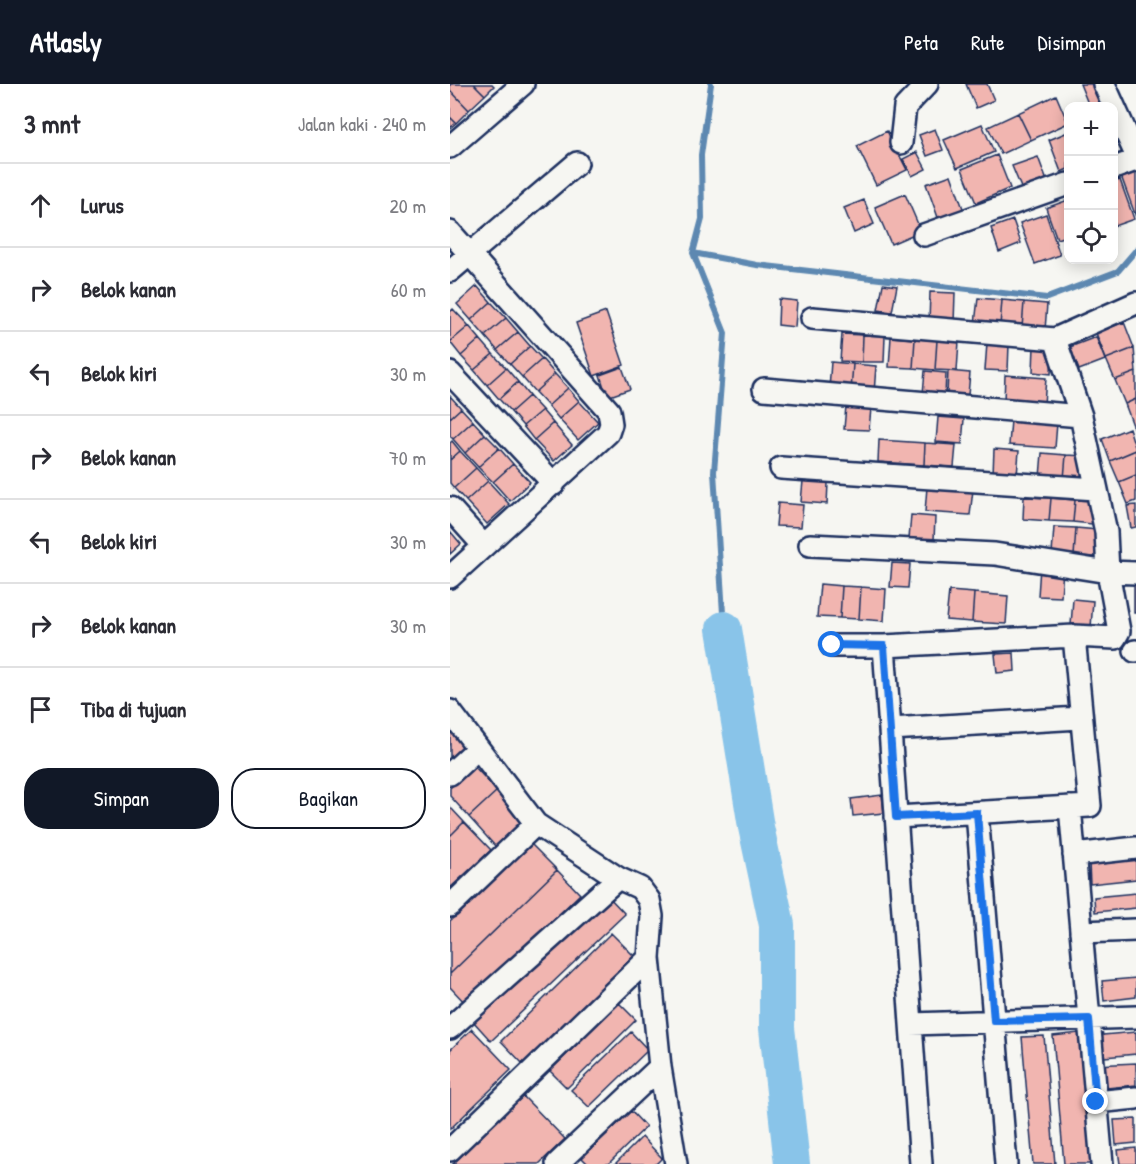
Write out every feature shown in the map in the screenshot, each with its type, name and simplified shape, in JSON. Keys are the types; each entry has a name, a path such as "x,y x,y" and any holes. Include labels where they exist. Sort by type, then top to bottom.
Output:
{"street":[{"path":"450,147 523,84"},
{"path":"901,143 905,107 927,84"},
{"path":"1104,84 1136,155"},
{"path":"1118,166 1136,160"},
{"path":"450,271 577,163"},
{"path":"924,235 1064,185"},
{"path":"450,232 609,411 610,424 608,433 450,577"},
{"path":"812,318 1055,339 1136,303"},
{"path":"832,645 884,646 1074,636 1106,640 1115,638 1119,631 1107,572 1106,532 1081,416 1055,339"},
{"path":"450,373 554,484"},
{"path":"764,388 1081,416"},
{"path":"781,468 1096,489"},
{"path":"450,507 484,546"},
{"path":"810,545 995,554 1107,572 1136,573"},
{"path":"896,817 1090,806 1074,636"},
{"path":"884,646 921,1164"},
{"path":"450,711 536,824 618,878 640,888 649,900 652,916 649,958 660,1067 676,1164"},
{"path":"890,729 1080,718"},
{"path":"450,774 477,749"},
{"path":"1070,807 1102,1164"},
{"path":"977,813 1006,1164"},
{"path":"450,906 536,824"},
{"path":"1074,855 1136,848"},
{"path":"453,1020 618,878"},
{"path":"1081,932 1136,930"},
{"path":"450,1150 649,958"},
{"path":"911,1024 1136,1017"},
{"path":"557,1164 660,1067"},
{"path":"1096,1102 1136,1098"}],"building":[{"path":"450,84 474,84 485,95 469,110 450,90"},
{"path":"474,84 492,84 494,86 485,95"},
{"path":"966,84 987,84 994,100 976,108"},
{"path":"1080,84 1101,84 1103,102 1087,102"},
{"path":"450,90 469,110 456,123 450,117"},
{"path":"1056,95 1064,114 1064,125 1031,140 1018,113"},
{"path":"1018,113 1031,140 1001,154 988,127"},
{"path":"450,117 456,123 450,128"},
{"path":"982,124 994,152 957,168 944,140"},
{"path":"935,129 943,150 927,156 919,135"},
{"path":"887,131 907,170 876,185 857,146"},
{"path":"1064,134 1064,171 1061,172 1049,140"},
{"path":"917,152 926,169 912,176 903,159"},
{"path":"997,155 1010,188 976,203 962,169"},
{"path":"1038,157 1047,181 1022,190 1012,166"},
{"path":"1136,171 1136,217 1121,176"},
{"path":"951,175 965,214 940,223 926,184"},
{"path":"1120,180 1134,219 1118,225 1118,210 1118,181"},
{"path":"905,194 921,231 891,244 875,207"},
{"path":"864,200 874,224 854,233 844,208"},
{"path":"1064,201 1064,236 1057,239 1046,208"},
{"path":"1046,214 1060,255 1035,264 1020,223"},
{"path":"1013,220 1021,243 999,252 991,228"},
{"path":"883,284 897,286 892,312 878,310"},
{"path":"477,286 491,302 471,320 457,304"},
{"path":"930,292 955,293 954,323 929,323"},
{"path":"978,298 1002,300 1000,326 975,324"},
{"path":"779,299 797,301 795,327 778,325"},
{"path":"1002,300 1024,302 1022,328 1000,326"},
{"path":"491,302 506,318 485,336 471,320"},
{"path":"1024,302 1047,304 1045,330 1022,328"},
{"path":"453,309 469,326 450,342 450,312"},
{"path":"606,312 624,365 594,376 576,323"},
{"path":"506,318 518,332 497,350 485,336"},
{"path":"1124,322 1134,348 1106,359 1096,333"},
{"path":"469,326 480,339 461,356 450,342"},
{"path":"518,332 530,346 510,364 497,350"},
{"path":"842,334 863,335 862,362 840,361"},
{"path":"863,335 885,336 884,362 862,362"},
{"path":"891,337 915,339 913,368 889,367"},
{"path":"1096,337 1105,360 1079,370 1070,347"},
{"path":"480,339 493,354 474,370 461,356"},
{"path":"915,339 937,340 935,370 913,368"},
{"path":"937,340 959,341 957,371 935,370"},
{"path":"987,343 1009,344 1008,371 985,370"},
{"path":"530,346 542,359 522,377 510,364"},
{"path":"1034,346 1052,347 1051,374 1033,372"},
{"path":"1134,348 1136,372 1115,380 1106,359"},
{"path":"493,354 506,368 487,385 474,370"},
{"path":"542,359 555,374 535,392 522,377"},
{"path":"831,362 853,364 851,391 829,389"},
{"path":"853,364 876,366 874,393 851,391"},
{"path":"622,367 630,389 607,397 600,375"},
{"path":"506,368 518,382 499,399 487,385"},
{"path":"925,371 946,373 945,396 923,394"},
{"path":"948,371 970,373 968,395 947,394"},
{"path":"1136,372 1136,399 1125,404 1115,380"},
{"path":"555,374 568,388 548,406 535,392"},
{"path":"1005,375 1046,378 1044,404 1004,401"},
{"path":"518,382 529,396 511,412 499,399"},
{"path":"568,388 579,401 559,419 548,406"},
{"path":"450,396 461,408 450,418"},
{"path":"529,396 542,410 523,426 511,412"},
{"path":"1136,399 1136,428 1134,428 1125,404"},
{"path":"579,401 598,422 578,440 559,419"},
{"path":"846,406 871,408 869,430 844,429"},
{"path":"461,408 473,421 453,439 450,436 450,418"},
{"path":"542,410 553,423 534,440 523,426"},
{"path":"938,417 964,419 962,444 936,442"},
{"path":"1011,420 1057,423 1055,448 1009,445"},
{"path":"473,421 485,434 465,453 453,439"},
{"path":"553,423 572,445 554,461 534,440"},
{"path":"1129,428 1136,450 1110,461 1102,439"},
{"path":"485,434 499,448 478,467 465,453"},
{"path":"879,440 925,443 924,465 878,462"},
{"path":"452,441 460,451 450,460 450,443"},
{"path":"925,443 956,445 954,467 924,465"},
{"path":"499,448 513,464 493,482 478,467"},
{"path":"994,449 1019,451 1017,476 993,474"},
{"path":"1136,450 1136,475 1119,482 1110,461"},
{"path":"460,451 476,468 454,488 450,483 450,460"},
{"path":"1042,453 1066,455 1064,479 1040,477"},
{"path":"1066,455 1086,456 1085,480 1064,479"},
{"path":"513,464 530,482 510,501 493,482"},
{"path":"476,468 488,481 466,501 454,488"},
{"path":"1136,475 1136,501 1128,504 1119,482"},
{"path":"488,481 509,504 487,524 466,501"},
{"path":"803,481 828,483 827,504 801,502"},
{"path":"927,487 973,490 970,515 925,512"},
{"path":"1024,497 1051,498 1049,521 1023,519"},
{"path":"1051,498 1075,500 1073,522 1049,521"},
{"path":"1075,500 1094,501 1092,524 1073,522"},
{"path":"778,503 803,505 801,527 776,526"},
{"path":"1136,505 1136,527 1131,528 1127,506"},
{"path":"911,515 935,517 934,540 909,539"},
{"path":"1054,527 1076,528 1074,556 1052,554"},
{"path":"1076,528 1098,530 1096,557 1074,556"},
{"path":"450,531 461,544 450,554"},
{"path":"892,563 910,564 908,588 890,587"},
{"path":"1040,567 1063,569 1061,597 1038,596"},
{"path":"820,584 842,586 840,618 817,617"},
{"path":"1134,584 1136,584 1136,613 1134,613"},
{"path":"842,586 861,587 859,619 840,618"},
{"path":"861,587 886,589 884,621 859,619"},
{"path":"949,591 974,593 972,622 946,620"},
{"path":"974,593 1008,596 1006,624 972,622"},
{"path":"1073,599 1093,601 1091,627 1071,625"},
{"path":"1014,653 1015,671 997,673 995,654"},
{"path":"450,728 467,747 450,762"},
{"path":"474,766 497,791 469,817 450,796 450,788"},
{"path":"497,791 524,821 495,846 469,817"},
{"path":"882,795 884,813 853,816 851,799"},
{"path":"450,807 464,822 450,836"},
{"path":"464,822 491,850 450,888 450,836"},
{"path":"530,843 557,870 450,974 450,921"},
{"path":"1136,859 1136,879 1090,884 1089,863"},
{"path":"557,870 580,894 466,1004 450,987 450,974"},
{"path":"1136,893 1136,908 1095,912 1094,897"},
{"path":"606,894 625,914 491,1041 473,1021"},
{"path":"611,933 634,956 523,1064 501,1041"},
{"path":"1136,978 1136,997 1104,1001 1102,981"},
{"path":"619,1003 636,1020 567,1088 550,1071"},
{"path":"472,1029 511,1070 450,1129 450,1050"},
{"path":"631,1032 648,1050 589,1107 571,1090"},
{"path":"1136,1032 1136,1054 1094,1058 1092,1036"},
{"path":"1079,1033 1091,1164 1064,1164 1053,1036"},
{"path":"1044,1036 1055,1164 1033,1164 1022,1037"},
{"path":"1136,1063 1136,1085 1097,1089 1095,1065"},
{"path":"523,1096 565,1139 539,1164 453,1164"},
{"path":"631,1111 646,1127 608,1164 588,1164 582,1158"},
{"path":"1136,1119 1136,1143 1116,1145 1114,1120"},
{"path":"642,1137 662,1158 656,1164 615,1164"},
{"path":"1136,1148 1136,1164 1120,1164 1118,1150"}],"waterway":[{"path":"711,84 701,155 702,219 693,253 725,333 714,472 724,629"},
{"path":"693,253 757,265 1047,298 1118,271 1136,250"},
{"path":"724,629 756,827 777,925 777,1028 792,1164"}],"route":[{"path":"832,645 884,646 896,817 977,813 994,1021 1089,1019 1096,1102"}]}
